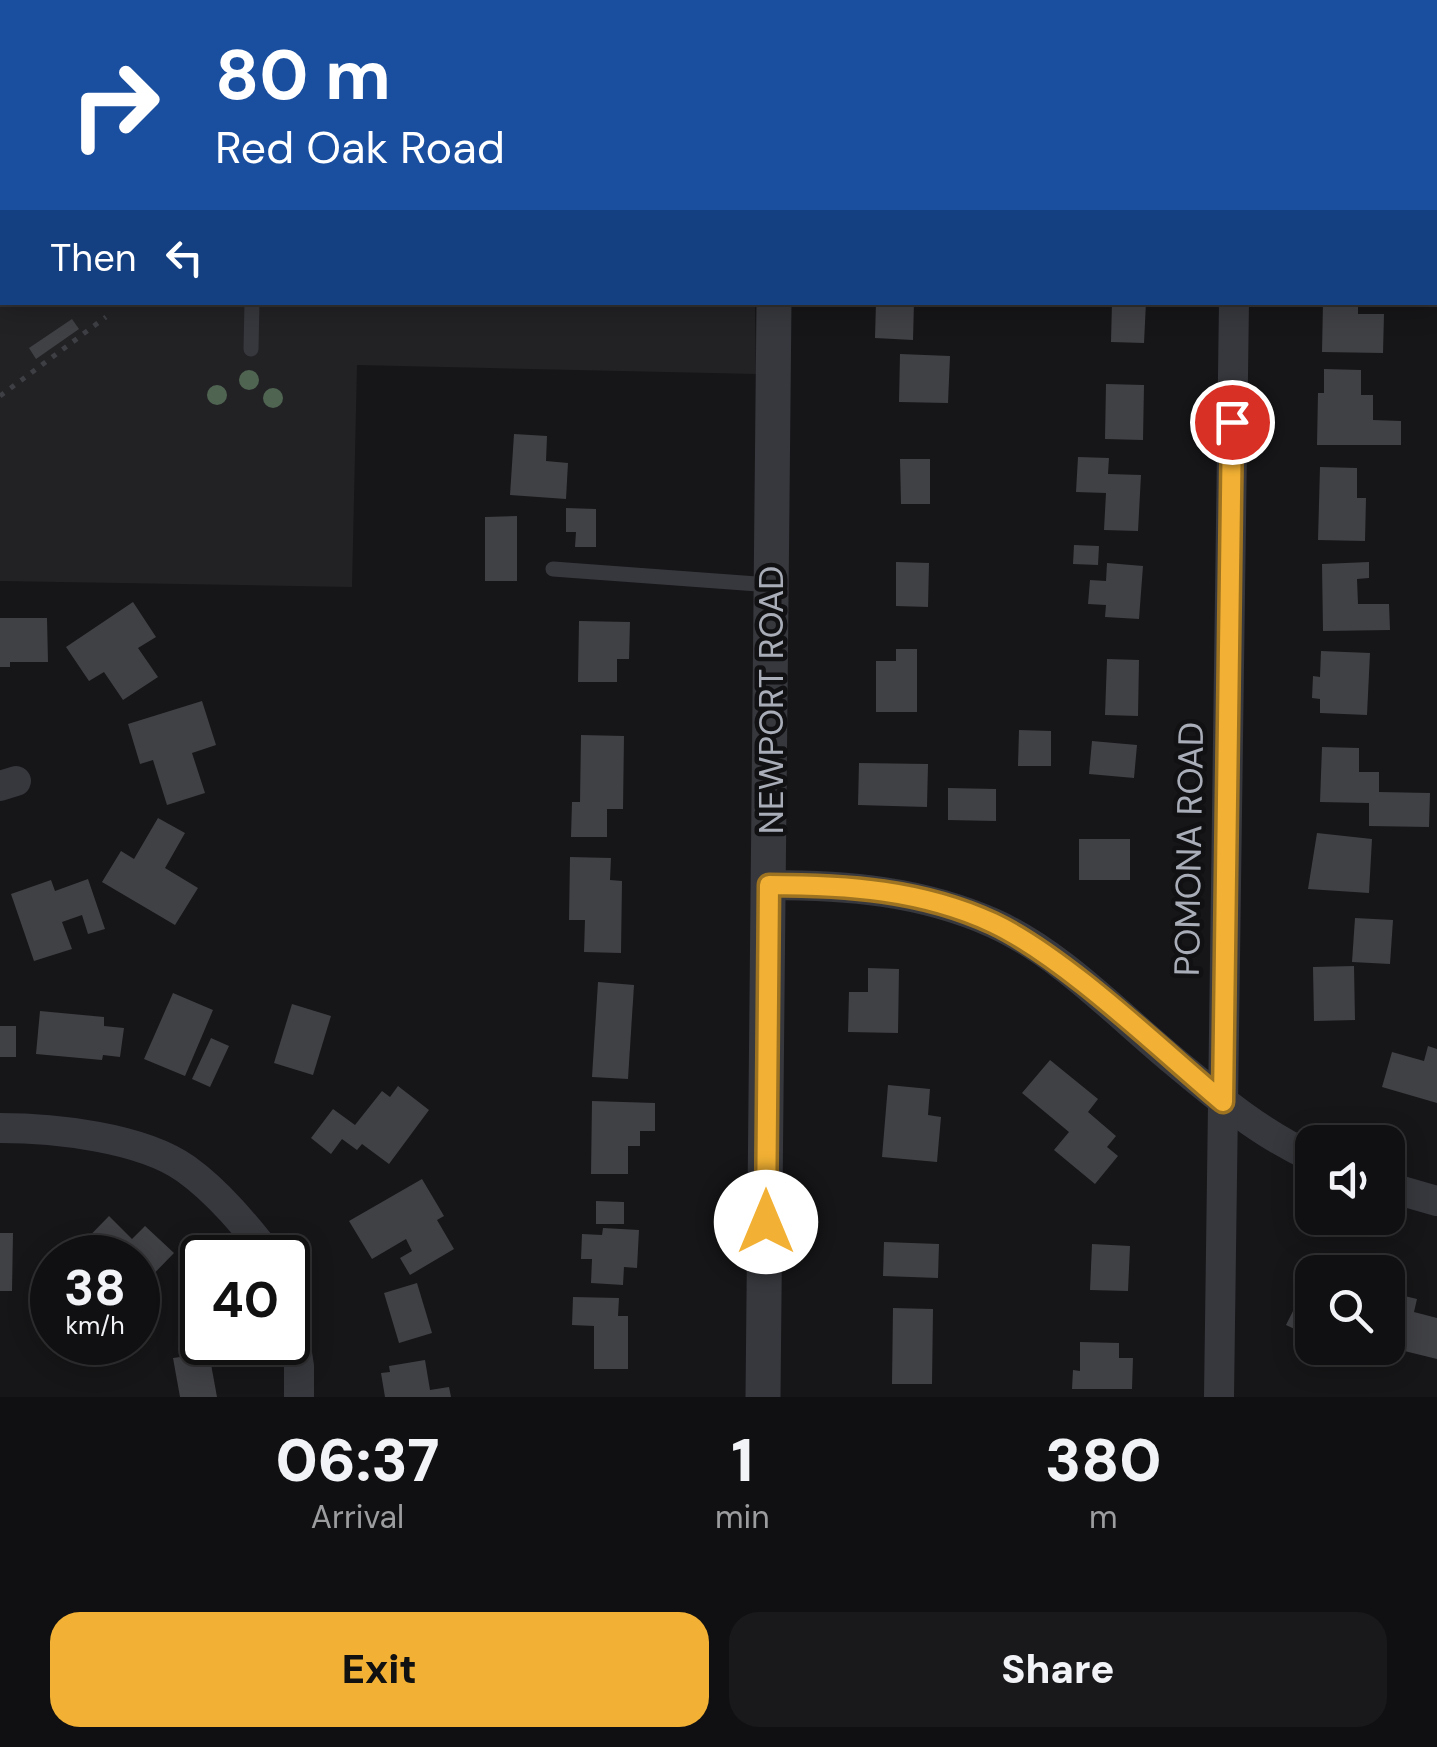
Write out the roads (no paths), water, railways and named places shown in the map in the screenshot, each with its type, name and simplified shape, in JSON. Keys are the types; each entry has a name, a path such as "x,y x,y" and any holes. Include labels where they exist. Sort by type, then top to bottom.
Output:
{"street":[{"name":"NEWPORT ROAD","path":"764,1397 774,305"},
{"name":"POMONA ROAD","path":"1219,1397 1234,305"},
{"path":"769,885 878,888 942,904 996,924 1050,959 1223,1102 1295,1146"},
{"path":"0,1128 50,1128 116,1141 184,1167 252,1235"},
{"path":"1405,1191 1437,1201"},
{"path":"299,1365 299,1397"}],"lane":[{"path":"252,305 252,349"},
{"path":"553,568 772,585"}]}
